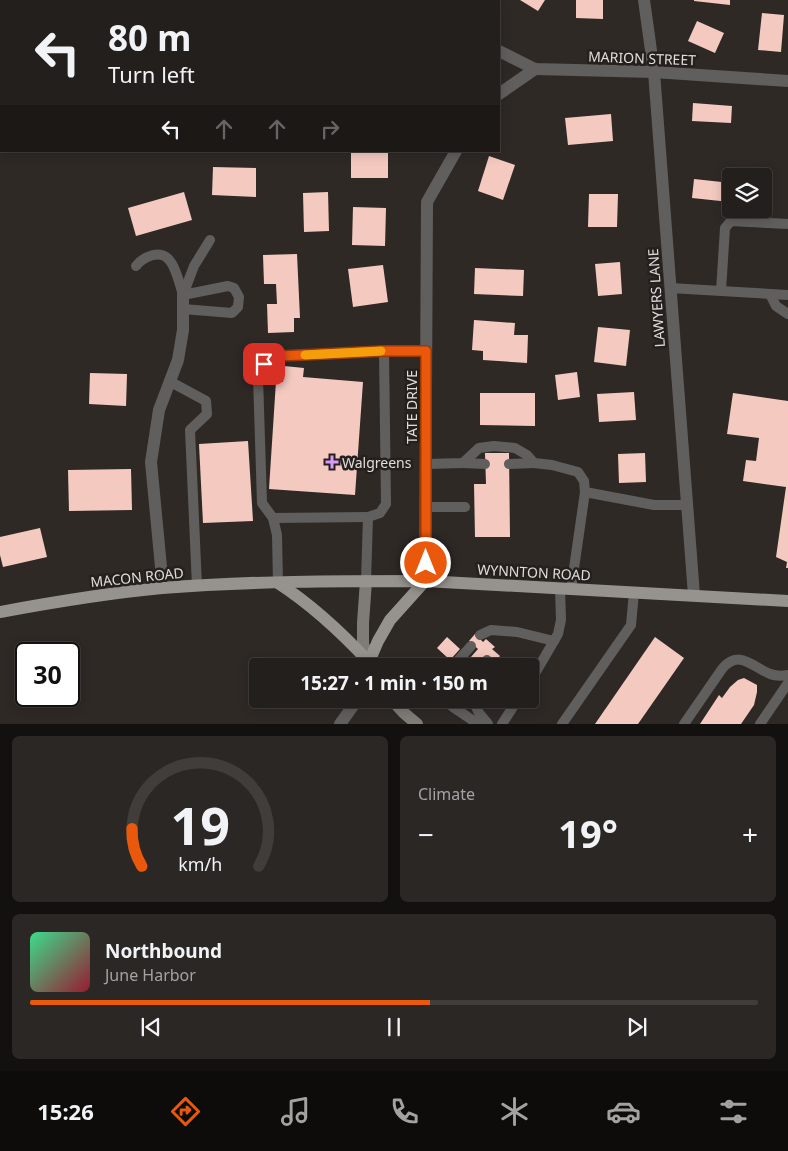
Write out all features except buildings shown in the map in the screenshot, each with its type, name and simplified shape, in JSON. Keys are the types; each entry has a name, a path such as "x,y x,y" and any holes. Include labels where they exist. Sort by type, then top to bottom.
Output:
{"main road":[{"path":"366,581 363,644 368,658"},
{"name":"WYNNTON ROAD","path":"278,583 426,581 788,601"},
{"path":"372,658 378,641 390,620 426,581"},
{"name":"MACON ROAD","path":"0,612 92,596 163,588 278,583"},
{"path":"278,583 300,597 320,614 364,658"},
{"path":"399,708 417,724"}],"street":[{"name":"LAWYERS LANE","path":"644,0 654,72 694,595"},
{"name":"MARION STREET","path":"500,52 535,69 654,72 788,81"},
{"path":"500,93 535,69"},
{"name":"TATE DRIVE","path":"426,581 427,202 455,152"},
{"path":"163,588 151,462 159,410 178,360 183,330 183,295"},
{"path":"340,724 352,708"}],"lane":[{"path":"720,291 725,228 727,224 731,222 788,224"},
{"path":"183,295 194,266 210,240"},
{"path":"136,266 140,260 152,255 162,255 170,260 183,295"},
{"path":"183,295 228,286 234,288 239,297 238,307 232,313 183,309"},
{"path":"670,288 788,295"},
{"path":"770,294 776,306 788,314"},
{"path":"273,518 368,517 380,513 386,504 384,351"},
{"path":"278,583 277,535 273,518 262,503 258,377 264,364 281,356 426,351"},
{"path":"169,381 206,401 208,414 190,430 197,586"},
{"path":"463,463 479,448 494,446 515,448 527,455 534,463"},
{"path":"509,464 534,463 552,465 578,472 584,481 585,492 565,588 558,634 539,667"},
{"path":"426,464 485,464"},
{"path":"585,492 654,505 687,505"},
{"path":"426,507 465,507"},
{"path":"366,581 368,517"},
{"path":"562,724 631,625 634,592"},
{"path":"480,635 491,630 517,632 554,641"},
{"path":"460,658 471,646"},
{"path":"684,724 722,670 730,662 745,660 768,673 781,676 788,675"},
{"path":"760,724 788,682"},
{"path":"453,708 478,724"},
{"path":"476,708 488,724"},
{"path":"502,724 512,708"}],"slow traffic":[{"path":"305,355 381,351"}],"place":[{"name":"Walgreens","path":"332,462"}],"route":[{"path":"264,364 281,356 426,351 426,563"}]}
